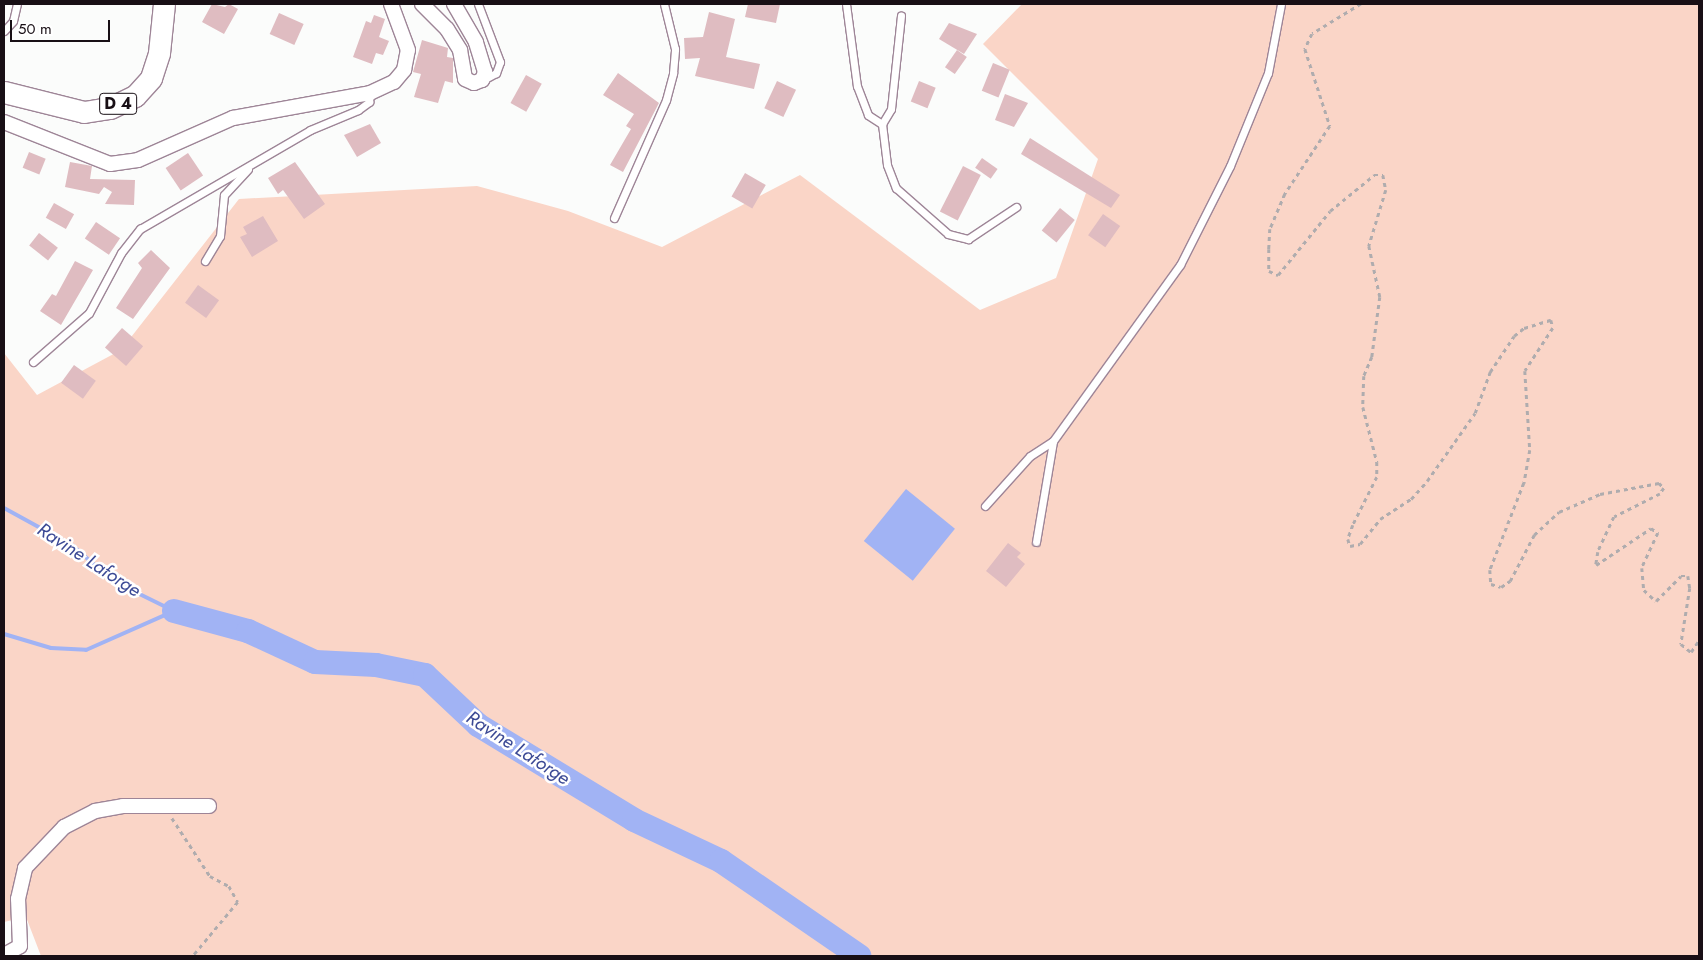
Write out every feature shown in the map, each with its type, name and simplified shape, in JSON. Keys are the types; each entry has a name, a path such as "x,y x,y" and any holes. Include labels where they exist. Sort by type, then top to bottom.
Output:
{"main road":[{"name":"D 4","path":"4,92 84,112 110,108 135,96 151,78 159,53 164,4"}],"street":[{"path":"4,122 110,164 138,160 233,118 370,93 394,82 404,70 408,50 400,20 391,4"},
{"path":"422,4 447,29 460,50 465,79 474,83 482,80 485,72 476,42 454,4"},
{"path":"4,955 20,946 18,899 25,868 34,855 64,826 95,811 154,805 209,806"}],"lane":[{"path":"4,31 13,21 17,4"},
{"path":"478,4 500,62 496,73 482,80"},
{"path":"614,218 666,100 675,49 664,4"},
{"path":"846,4 858,86 868,115 882,124"},
{"path":"985,506 1030,456 1053,441 1180,265 1230,166 1268,73 1281,4"},
{"path":"901,16 891,108 882,124 887,166 896,188 948,234 968,239 1016,207"},
{"path":"33,362 89,313 121,253 140,229 310,130 358,110 369,102 370,93"},
{"path":"205,260 220,236 224,195 253,163"},
{"path":"1036,542 1053,441"}],"path":[{"path":"1361,4 1312,34 1305,49 1330,126 1285,194 1270,229 1269,249 1269,271 1278,275 1330,211 1374,175 1383,175 1386,190 1369,246 1380,297 1372,357 1364,376 1363,407 1377,462 1377,477 1356,516 1348,538 1350,546 1360,544 1380,519 1411,499 1427,481 1475,413 1490,372 1514,336 1524,328 1551,320 1553,328 1524,371 1530,450 1526,475 1490,570 1491,584 1501,587 1510,581 1534,535 1559,512 1600,494 1659,483 1664,488 1660,494 1614,517 1598,552 1596,565 1651,528 1658,533 1642,568 1644,590 1656,601 1681,576 1688,576 1690,594 1681,644 1691,652 1699,640"},
{"path":"154,805 170,817 210,876 229,886 238,902 193,956"}],"shaded area":[{"path":"1022,4 1699,4 1699,956 41,956 26,917 4,922 4,353 37,395 121,350 239,199 477,186 568,211 662,247 800,175 980,310 1056,278 1098,159 983,44"}],"water":[{"path":"906,489 955,529 913,581 864,541"}],"building":[{"path":"212,4 225,7 229,4 238,9 224,34 202,22"},
{"path":"748,4 780,4 776,23 745,17"},
{"path":"709,12 735,19 726,57 760,64 754,89 695,76 700,58 685,59 684,38 703,37"},
{"path":"279,13 304,24 294,45 270,34"},
{"path":"374,15 385,19 379,37 389,41 383,55 376,53 372,64 353,57 366,21 371,23"},
{"path":"949,23 977,34 964,54 939,39"},
{"path":"422,40 448,48 447,57 453,58 453,83 445,81 438,103 414,97 421,74 413,72"},
{"path":"957,50 967,57 955,74 945,67"},
{"path":"993,63 1010,70 998,98 982,91"},
{"path":"618,73 659,103 623,172 610,165 631,129 626,126 634,114 603,95"},
{"path":"526,75 542,84 526,112 510,103"},
{"path":"777,81 796,90 783,117 764,108"},
{"path":"919,81 936,88 927,108 911,101"},
{"path":"1005,94 1028,103 1014,127 995,120"},
{"path":"370,124 381,143 357,157 344,135"},
{"path":"1030,138 1120,195 1111,208 1021,154"},
{"path":"29,152 46,159 39,175 23,168"},
{"path":"188,153 203,175 181,190 166,168"},
{"path":"982,158 998,169 991,179 975,168"},
{"path":"70,162 92,166 90,179 135,180 134,205 105,204 112,192 104,187 99,194 65,187"},
{"path":"295,162 325,204 304,219 283,190 278,194 268,178"},
{"path":"963,166 981,175 958,221 940,211"},
{"path":"745,173 766,185 752,208 732,196"},
{"path":"54,203 74,214 66,229 46,218"},
{"path":"1060,208 1075,220 1057,242 1042,231"},
{"path":"1103,214 1120,226 1105,247 1088,235"},
{"path":"263,216 278,241 252,257 240,237 247,234 243,227"},
{"path":"96,222 120,238 109,255 85,239"},
{"path":"39,233 58,248 48,260 29,246"},
{"path":"151,250 170,268 133,319 116,308 142,268 138,263"},
{"path":"75,261 93,270 61,325 40,311 52,294 56,296"},
{"path":"198,285 219,300 206,318 185,303"},
{"path":"122,328 143,346 126,366 105,348"},
{"path":"74,365 96,381 83,399 61,383"},
{"path":"1008,543 1021,553 1017,557 1025,564 1006,587 986,571"}],"waterway":[{"name":"Ravine Laforge","path":"4,508 73,546 113,581 174,611"},
{"path":"4,634 51,648 86,650 174,611"},
{"name":"Ravine Laforge","path":"174,611 248,631 315,662 376,665 425,675 478,725 634,820 721,861 859,956"}]}
